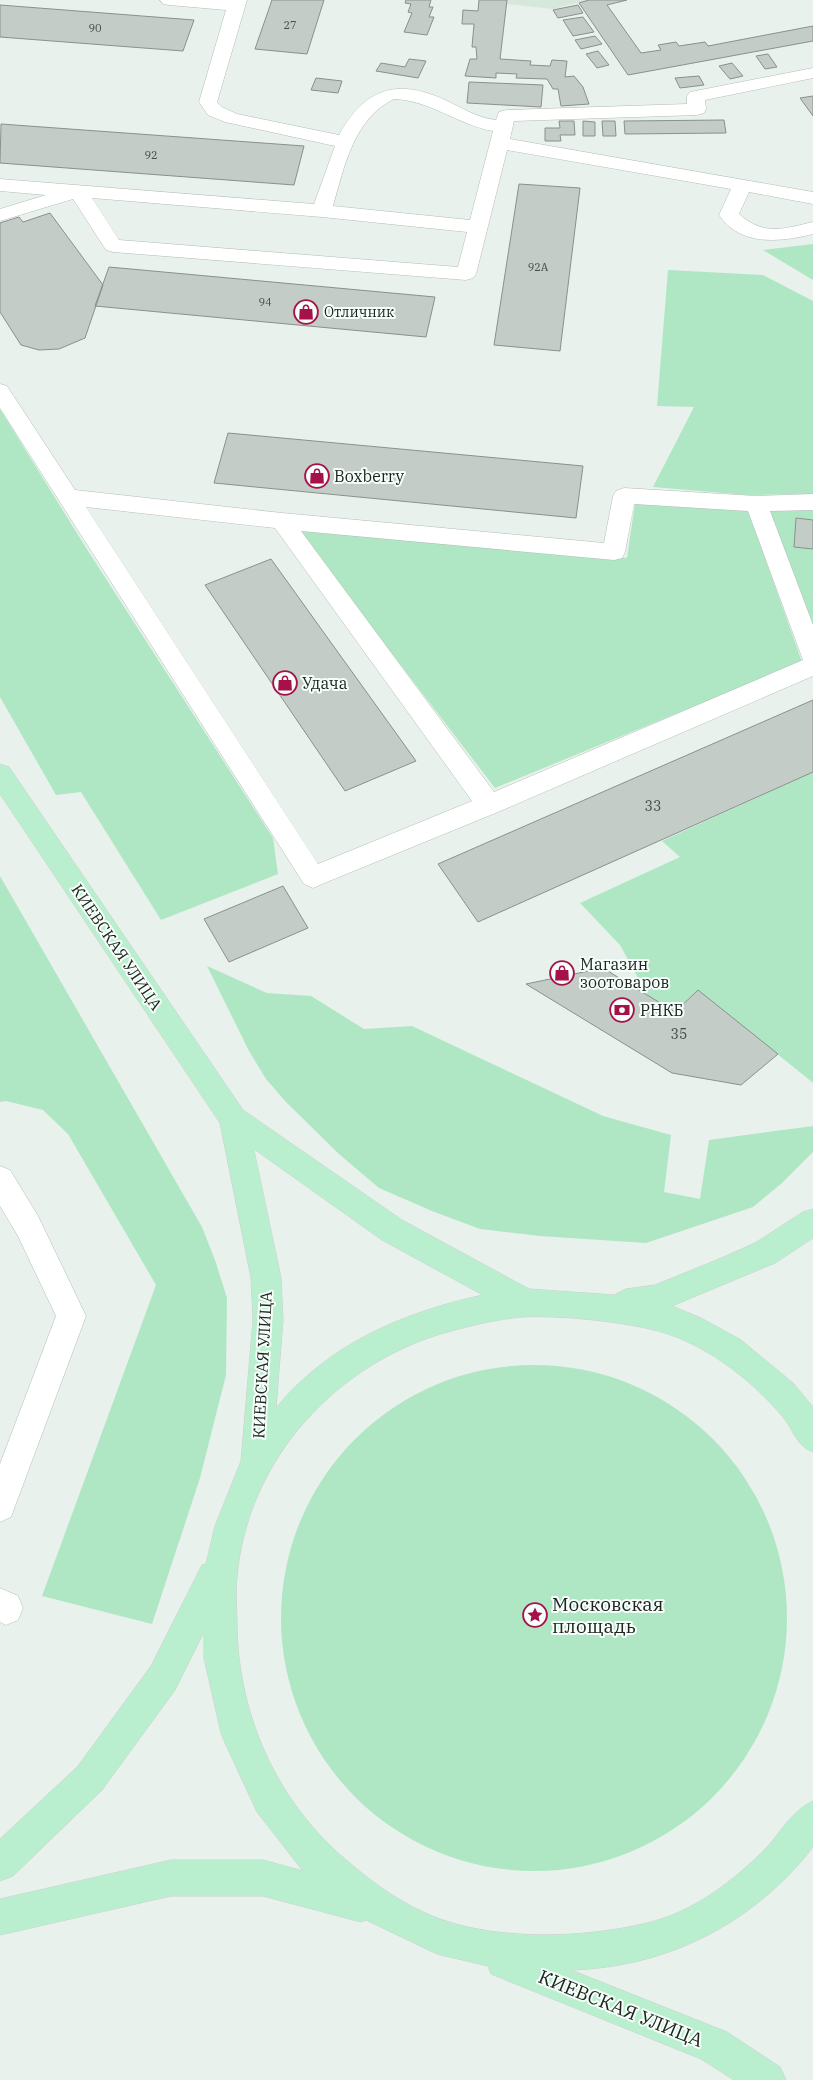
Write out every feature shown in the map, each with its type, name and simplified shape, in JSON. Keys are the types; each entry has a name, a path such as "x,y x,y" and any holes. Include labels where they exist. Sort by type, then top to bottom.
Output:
{"main road":[{"name":"КИЕВСКАЯ УЛИЦА","path":"0,774 233,1119 392,1230 525,1302"},
{"name":"КИЕВСКАЯ УЛИЦА","path":"233,1119 266,1278 268,1320 256,1465"},
{"path":"588,1306 655,1299 765,1253 813,1222"},
{"path":"813,1437 796,1410 756,1371 712,1338 655,1315 588,1306 525,1302 426,1322 392,1336 359,1354 329,1376 301,1402 276,1432 256,1465 234,1512 222,1563 217,1610 219,1658 228,1707 244,1754 267,1799 297,1840 333,1877 375,1907 421,1932 470,1947 518,1954 567,1954 630,1946 661,1938 720,1908 754,1886 813,1819"},
{"path":"0,1862 90,1778 163,1678 222,1563"},
{"path":"0,1917 171,1878 263,1878 375,1907"},
{"name":"КИЕВСКАЯ УЛИЦА","path":"470,1947 714,2045 766,2080"}],"lane":[{"path":"169,0 237,3 208,102 214,111 232,118 344,142"},
{"path":"78,191 114,246 466,274 503,135 506,116 697,109 696,96 813,73"},
{"path":"322,211 344,142 370,105 392,92 412,94 503,135 742,186 813,198"},
{"path":"0,185 322,211 478,227"},
{"path":"742,186 729,215 743,229 766,236 813,228"},
{"path":"0,214 78,191"},
{"path":"0,391 313,877 489,805 813,666"},
{"path":"69,497 614,552 624,496 756,504 813,502"},
{"path":"756,504 813,656"},
{"path":"282,520 489,805"},
{"path":"0,1179 28,1226 71,1316 0,1506"}],"shaded area":[{"path":"507,0 588,0 553,9 506,4"}],"green space":[{"path":"813,244 813,280 763,250"},
{"path":"668,270 763,275 813,301 813,494 747,495 653,487 694,407 657,406"},
{"path":"0,409 88,551 273,838 278,874 161,920 81,792 56,795 0,697"},
{"path":"635,503 748,510 802,662 495,788 294,526 627,558"},
{"path":"813,509 813,627 765,510"},
{"path":"813,772 812,1082 698,990 675,1012 648,996 620,945 580,903 680,857 662,841"},
{"path":"0,876 202,1227 227,1298 226,1375 200,1478 152,1624 42,1596 156,1285 68,1134 43,1110 6,1101 0,1102"},
{"path":"207,966 267,993 311,996 364,1029 412,1026 603,1116 671,1135 664,1192 700,1199 709,1140 813,1126 813,1152 782,1183 753,1207 646,1243 540,1236 480,1229 379,1188 339,1154 286,1102 266,1079 249,1051"},
{"name":"Московская площадь","path":"534,1365 559,1366 583,1370 631,1384 674,1408 713,1439 744,1478 768,1521 782,1569 786,1593 786,1643 782,1667 768,1715 744,1758 713,1797 674,1828 631,1852 583,1866 559,1870 534,1871 509,1870 485,1866 437,1852 394,1828 355,1797 324,1758 300,1715 286,1667 282,1643 281,1618 282,1593 286,1569 300,1521 324,1478 355,1439 394,1408 437,1384 485,1370 509,1366"}],"building":[{"path":"272,0 324,0 307,54 255,49"},
{"path":"406,0 431,0 429,7 433,7 429,17 434,17 427,35 404,32 412,13 408,12 411,4 405,3"},
{"path":"479,0 507,0 500,59 531,61 530,65 550,66 552,60 567,61 565,77 574,76 583,87 589,104 561,106 558,89 553,89 547,79 516,78 517,74 496,73 496,78 465,76 470,59 477,59 476,47 472,47 474,24 462,24 463,10 478,11"},
{"path":"589,0 627,0 607,5 641,53 661,50 658,45 676,42 679,46 705,42 708,46 813,26 813,41 628,75 579,3"},
{"path":"0,5 194,20 183,51 0,37"},
{"path":"578,5 583,13 558,18 553,10"},
{"path":"583,17 594,32 573,36 563,20"},
{"path":"595,36 602,44 581,49 575,40"},
{"path":"598,51 609,65 597,68 586,54"},
{"path":"768,54 777,67 765,69 756,56"},
{"path":"409,59 426,61 418,78 376,71 381,63 405,67"},
{"path":"732,63 743,76 730,79 719,66"},
{"path":"699,76 704,85 680,88 675,78"},
{"path":"316,78 342,81 338,93 311,90"},
{"path":"469,82 543,85 541,107 467,103"},
{"path":"813,96 813,116 800,98"},
{"path":"724,120 726,133 625,134 624,121"},
{"path":"559,121 574,121 575,135 560,135 561,141 545,141 545,128 560,128"},
{"path":"583,121 595,122 595,136 583,136"},
{"path":"602,121 615,121 616,136 603,136"},
{"path":"1,124 304,146 294,185 0,163"},
{"path":"519,184 580,188 560,351 494,345"},
{"path":"50,213 103,285 85,338 59,349 39,350 21,345 0,312 0,223 19,217 23,222"},
{"path":"109,267 435,297 426,337 95,306"},
{"path":"228,433 583,466 576,518 214,483"},
{"path":"796,518 813,520 813,549 794,547"},
{"path":"271,559 416,761 345,791 205,585"},
{"path":"813,700 813,772 478,922 438,864"},
{"path":"283,886 308,928 229,962 204,919"},
{"path":"603,968 675,1012 698,990 778,1054 741,1085 672,1073 526,984"}],"place":[{"name":"Отличник","path":"306,312"},
{"name":"Boxberry","path":"317,476"},
{"name":"Удача","path":"285,683"},
{"name":"Магазин зоотоваров","path":"562,973"},
{"name":"РНКБ","path":"622,1010"},
{"name":"Московская площадь","path":"535,1615"}]}
